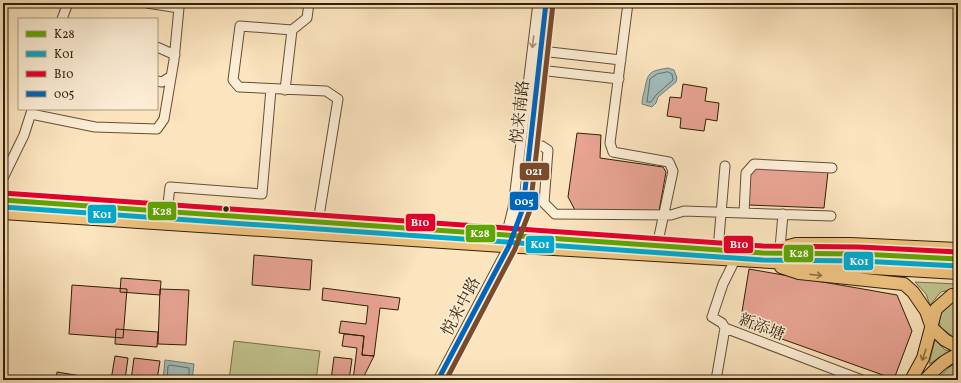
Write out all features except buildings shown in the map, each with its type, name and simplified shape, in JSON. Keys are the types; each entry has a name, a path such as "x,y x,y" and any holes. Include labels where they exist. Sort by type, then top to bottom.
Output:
{"main road":[{"path":"3,200 318,222 508,241 735,260 860,254 958,259"},
{"path":"3,213 508,241 657,246 718,250 764,258 862,267 958,273"},
{"path":"764,258 780,248 796,244 850,244 958,249"},
{"path":"764,258 799,273 904,284 912,292 926,312 932,328 945,340 958,347"},
{"path":"911,380 923,358 936,309 952,295 958,295"},
{"path":"925,380 939,365 958,355"}],"street":[{"path":"62,18 68,3"},
{"path":"3,178 24,135 32,112 95,127 157,129 164,119 170,77 175,55 179,8 148,3"},
{"path":"310,3 307,18 292,30 240,26 233,80 239,88 326,91 338,98 318,222"},
{"name":"悦来南路","path":"508,241 538,3"},
{"name":"悦来南路","path":"508,241 523,208 546,3"},
{"path":"628,3 610,143 613,152 669,162 673,171 657,246"},
{"path":"285,90 292,30"},
{"path":"158,47 175,55"},
{"path":"541,51 621,60"},
{"path":"539,70 618,79"},
{"path":"158,81 162,82 170,77"},
{"path":"167,212 170,187 262,194 271,89"},
{"path":"530,146 542,146 548,150 544,203 555,214 663,214 684,211 831,216"},
{"path":"744,213 746,173 754,164 832,168"},
{"path":"718,250 725,166"},
{"path":"780,248 783,214"},
{"name":"悦来中路","path":"434,380 508,241"},
{"name":"悦来中路","path":"438,380 508,241"},
{"name":"新添塘","path":"735,260 723,284 712,316 722,323 725,328 862,380"},
{"path":"716,380 725,328"}],"green space":[{"path":"915,282 958,284 958,288 941,292 930,305 926,294"},
{"path":"958,300 958,340 940,327 940,317 945,307"},
{"path":"935,340 945,350 952,351 929,364"},
{"path":"234,341 320,351 316,380 229,380"},
{"path":"958,360 958,380 936,380 955,362"}],"water":[{"path":"668,68 674,70 677,78 676,82 658,97 656,103 652,107 642,104 646,82 649,75 654,71"},
{"path":"165,360 194,364 192,380 163,380"}],"transit line":[{"name":"005","path":"438,380 509,246 523,208 546,3"},
{"name":"021","path":"446,380 515,249 530,210 553,4"},
{"name":"B10","path":"3,193 763,246 860,247 958,252"},
{"name":"K28","path":"3,200 763,253 860,254 958,259"},
{"name":"K01","path":"3,207 763,260 860,261 958,266"}]}
